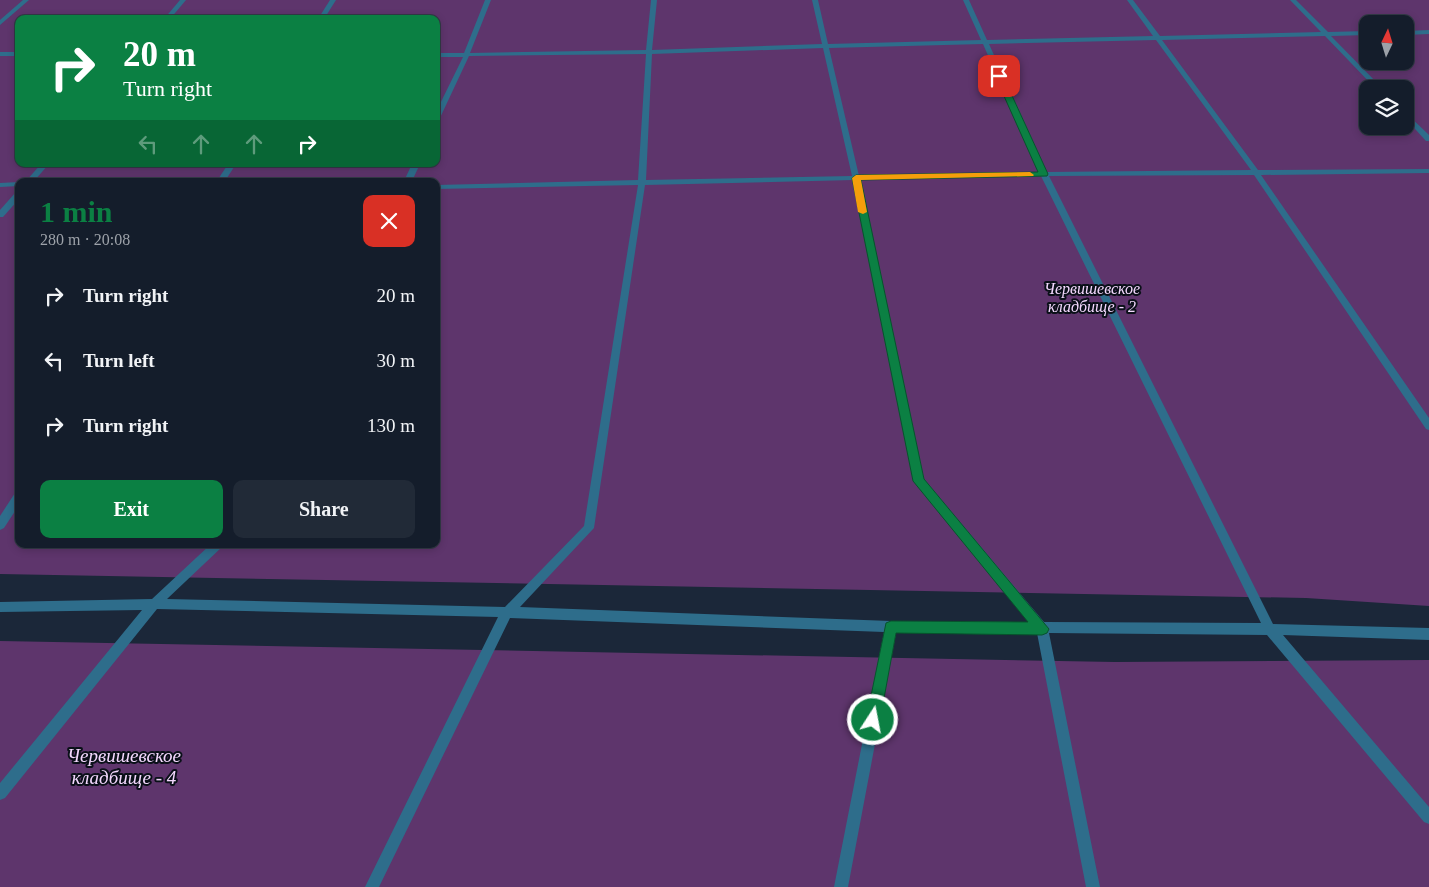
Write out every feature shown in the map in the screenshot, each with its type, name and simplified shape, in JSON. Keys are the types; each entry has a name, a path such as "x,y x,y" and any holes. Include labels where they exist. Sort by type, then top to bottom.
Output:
{"lane":[{"path":"0,23 26,0"},
{"path":"170,15 183,0"},
{"path":"324,15 333,0"},
{"path":"440,111 466,56 488,0"},
{"path":"372,887 507,612 589,528 642,183 649,52 654,0"},
{"path":"815,0 856,178 919,481 1042,629 1093,887"},
{"path":"966,0 1044,174 1270,629 1429,817"},
{"path":"1130,0 1256,172 1429,426"},
{"path":"1293,0 1371,80"},
{"path":"1414,33 1429,32"},
{"path":"440,55 649,52 1359,33"},
{"path":"0,54 15,54"},
{"path":"1414,123 1429,139"},
{"path":"33,178 42,167"},
{"path":"223,178 230,167"},
{"path":"440,188 1044,174 1429,171"},
{"path":"0,185 15,184"},
{"path":"0,215 15,198"},
{"path":"0,525 15,502"},
{"path":"0,793 154,604 214,548"},
{"path":"0,606 154,604 507,612 891,627 1270,629 1429,634"},
{"path":"841,887 891,627"}],"green space":[{"name":"Червишевское кладбище - 2","path":"0,0 1429,0 1429,606 1306,598 0,574"},
{"name":"Червишевское кладбище - 4","path":"0,641 1115,662 1429,660 1429,887 0,887"}],"slow traffic":[{"path":"863,212 856,178 1030,175"}],"route":[{"path":"873,720 891,627 1042,629 919,481 856,178 1044,174 999,76"}]}
